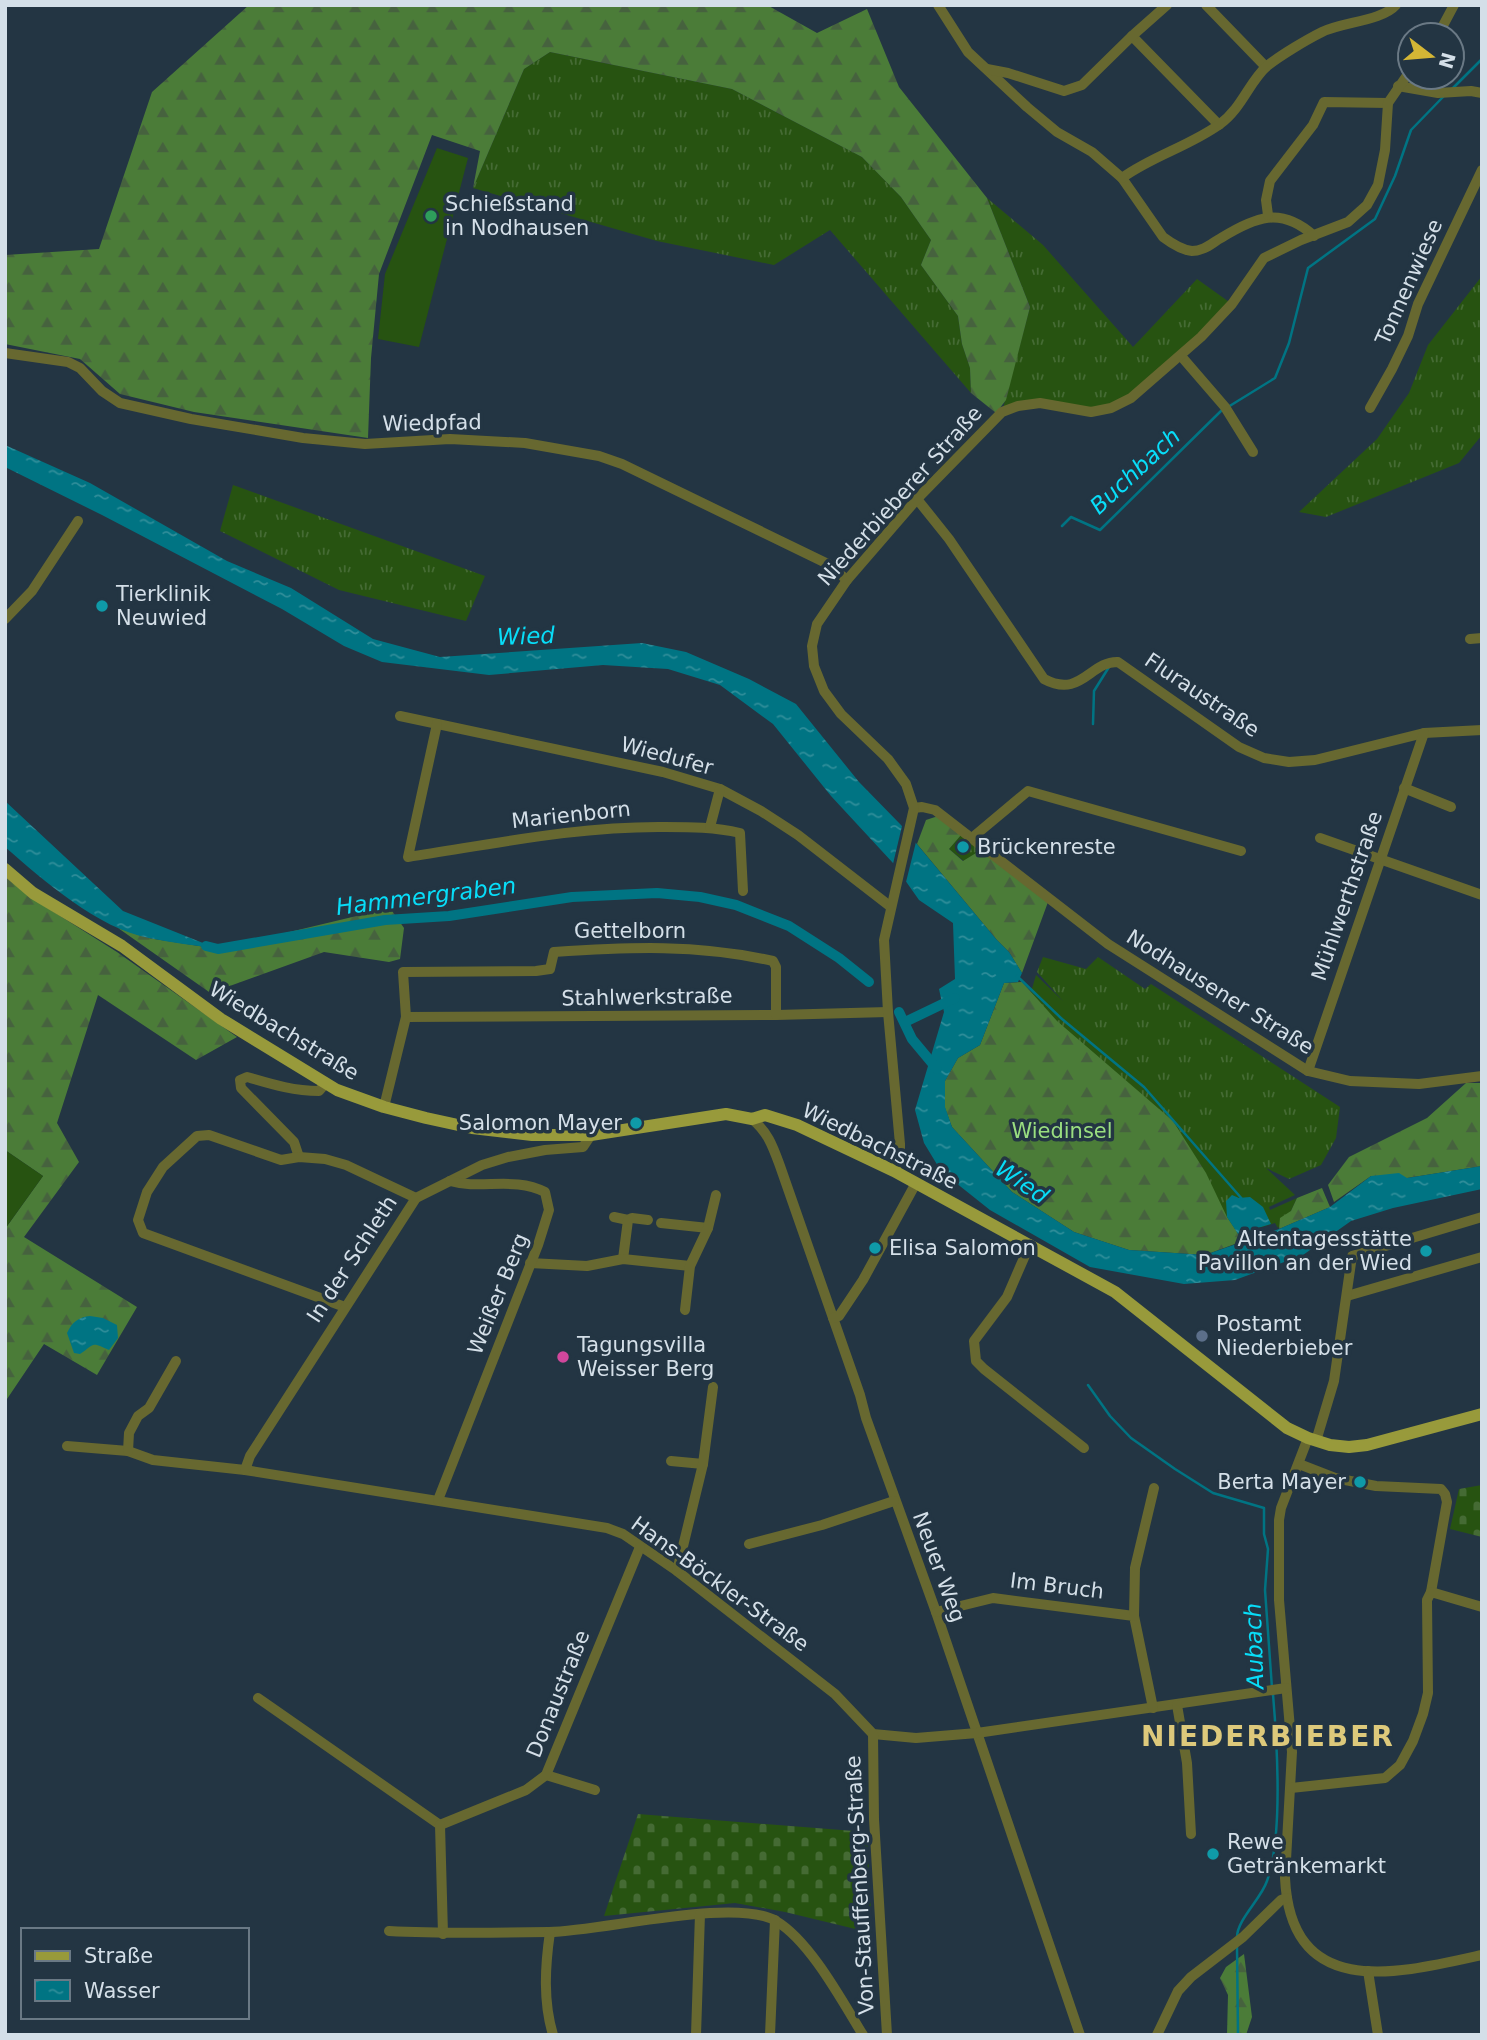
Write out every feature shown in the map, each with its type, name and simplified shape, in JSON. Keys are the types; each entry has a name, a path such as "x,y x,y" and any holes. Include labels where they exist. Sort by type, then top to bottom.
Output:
{"main road":[{"name":"Wiedbachstraße","path":"5,869 33,893 122,946 221,1018 337,1090 384,1107 472,1128 532,1135 591,1135 726,1114 752,1119 765,1115 797,1125 894,1171 1115,1292 1247,1399 1287,1428 1312,1440 1349,1447 1367,1445 1482,1414"}],"street":[{"path":"938,5 968,52 986,69 1057,132 1092,152 1122,178 1163,237 1193,251 1206,248 1268,215 1288,219 1314,236"},
{"path":"986,69 1008,73 1064,91 1082,85 1167,5"},
{"path":"1206,5 1266,67"},
{"path":"1122,178 1219,125 1234,112 1266,67 1322,32 1390,12 1396,5"},
{"path":"1445,21 1454,5"},
{"path":"1132,36 1219,125"},
{"name":"Niederbieberer Straße","path":"914,808 906,784 888,758 841,714 824,691 817,675 812,646 817,624 847,580 917,499 1002,412 1018,406 1040,403 1091,412 1111,408 1130,398 1181,356 1232,304 1264,258 1348,222 1367,205 1378,185 1385,150 1388,103 1396,89"},
{"path":"1427,91 1482,93"},
{"path":"1268,215 1266,200 1269,181 1313,125 1324,102 1388,103"},
{"name":"Tonnenwiese","path":"1370,408 1398,358 1418,304 1482,170"},
{"name":"Wiedpfad","path":"5,353 68,362 80,368 120,403 191,419 303,438 365,444 467,439 525,443 599,456 622,464 828,564 847,580"},
{"path":"1181,356 1225,407 1253,452"},
{"name":"Fluraustraße","path":"917,499 1044,679 1057,686 1072,684 1110,662 1118,662 1239,747 1264,758 1289,762 1315,760 1424,733 1482,730"},
{"path":"5,619 32,591 78,521"},
{"path":"1470,639 1482,638"},
{"name":"Wiedufer","path":"400,716 663,772 720,789 798,835 891,907"},
{"name":"Marienborn","path":"437,724 408,857 567,831 618,827 710,827 740,833 743,891"},
{"name":"Mühlwerthstraße","path":"1308,1071 1424,733"},
{"path":"1404,788 1451,807"},
{"path":"710,827 720,789"},
{"path":"973,837 1028,791 1241,851"},
{"path":"894,1171 900,1158 900,1144 884,940 914,808"},
{"name":"Nodhausener Straße","path":"914,808 935,810 1108,944 1308,1071 1350,1082 1419,1084 1482,1076"},
{"path":"1320,838 1481,892"},
{"name":"Gettelborn","path":"407,1017 404,972 536,971 550,969 554,952 646,947 731,953 773,961 776,967 776,1015"},
{"name":"Stahlwerkstraße","path":"407,1017 888,1012"},
{"path":"384,1107 407,1017"},
{"path":"299,1157 294,1142 241,1088 240,1080 247,1077 288,1090 306,1091 319,1091 326,1083"},
{"name":"Neuer Weg","path":"752,1119 771,1139 1080,2035"},
{"path":"345,1307 143,1233 138,1220 147,1192 163,1167 197,1136 209,1135 281,1160 299,1157 326,1159 346,1165 416,1198"},
{"name":"In der Schleth","path":"245,1470 250,1456 416,1198 482,1165 545,1150 583,1147 591,1135"},
{"name":"Weißer Berg","path":"438,1500 546,1225 549,1210 545,1192 528,1186 501,1182 460,1184 450,1181"},
{"path":"833,1318 839,1316 863,1280 916,1183"},
{"path":"685,1310 690,1266 708,1228 716,1195"},
{"path":"614,1217 648,1220"},
{"path":"1482,1217 1352,1256 1334,1381 1312,1440 1281,1508 1279,1520 1281,1688 1292,1752 1286,1860 1287,1898 1298,1933 1308,1949 1324,1962 1347,1969 1368,1971 1429,1965 1482,1955"},
{"path":"623,1259 628,1220"},
{"path":"661,1223 708,1228"},
{"path":"1030,1244 1007,1297 974,1340 973,1350 976,1361 984,1369 1084,1448"},
{"path":"1347,1296 1482,1257"},
{"path":"530,1264 587,1265 623,1259 690,1266"},
{"path":"128,1451 129,1433 138,1416 149,1408 176,1361"},
{"path":"677,1571 703,1464 713,1387"},
{"name":"Hans-Böckler-Straße","path":"67,1446 128,1451 153,1460 245,1470 607,1528 623,1534 677,1571 835,1694 873,1734"},
{"path":"671,1461 703,1464"},
{"path":"1291,1788 1384,1779 1400,1765 1416,1732 1427,1693 1429,1596 1447,1502 1441,1489 1434,1487 1376,1486 1335,1478 1299,1464"},
{"name":"Im Bruch","path":"1153,1707 1134,1616 1135,1568 1154,1488"},
{"path":"749,1544 822,1525 894,1501"},
{"name":"Donaustraße","path":"440,1825 526,1790 546,1775 640,1547"},
{"path":"1429,1596 1482,1607"},
{"name":"Im Bruch","path":"936,1612 993,1598 1134,1616"},
{"path":"873,1734 916,1738 977,1733 1281,1688"},
{"path":"258,1698 440,1825 443,1934"},
{"path":"1177,1705 1187,1763 1191,1833"},
{"name":"Von-Stauffenberg-Straße","path":"873,1734 874,1819 887,2035"},
{"path":"546,1775 595,1790"},
{"path":"1157,2035 1178,1991 1243,1937 1281,1900 1287,1898"},
{"path":"389,1931 443,1934 491,1931 550,1932 745,1911 775,1920 800,1940 863,2035"},
{"path":"696,2035 700,1914"},
{"path":"771,2035 775,1920"},
{"path":"550,1932 546,1959 547,2013 553,2035"},
{"path":"1368,1971 1378,2035"}],"green space":[{"path":"249,5 767,5 817,33 867,9 899,87 987,198 1030,307 1006,400 996,413 971,393 970,368 962,344 958,316 921,265 931,240 901,197 862,157 732,89 550,52 524,69 473,188 480,151 432,135 379,274 371,358 368,438 194,412 120,394 80,359 5,344 5,255 99,249 152,92"},
{"path":"550,52 732,89 862,157 901,197 931,240 921,265 958,316 962,344 970,368 971,393 830,230 774,265 657,241 473,188 524,69"},
{"name":"Schießstand in Nodhausen","path":"437,148 468,158 419,347 378,339 385,274"},
{"path":"987,198 1043,245 1133,347 1197,279 1232,304 1131,398 1091,412 1040,403 1002,412 1030,307"},
{"path":"1482,276 1482,435 1459,463 1326,517 1299,512 1377,439 1409,393 1428,345"},
{"path":"233,485 485,576 466,621 339,590 220,531"},
{"path":"938,816 961,835 949,849 963,861 981,850 1048,902 1022,973 1009,952 917,844 926,820"},
{"path":"961,835 981,850 964,861 949,849"},
{"path":"5,877 30,897 117,952 237,1037 196,1060 98,995 57,1123 79,1162 24,1237 137,1307 97,1375 44,1344 5,1402 5,1229 43,1176 5,1150"},
{"path":"390,908 404,928 400,959 389,962 324,952 227,987 225,1000 219,999 118,928 148,938 218,949"},
{"path":"1043,957 1086,969 1098,957 1145,989 1151,984 1340,1107 1336,1138 1321,1165 1289,1179 1266,1168 1295,1195 1269,1207 1270,1210 1297,1198 1278,1228 1275,1223 1238,1234 1134,1090 1099,1058 1013,1055 1036,998 1031,992 1036,975 1063,1001 1037,972"},
{"name":"Wiedinsel","path":"1022,982 1057,1021 1173,1121 1206,1173 1227,1217 1243,1241 1205,1255 1129,1250 1074,1232 1012,1192 952,1127 945,1108 945,1081 958,1058 980,1045 1004,983"},
{"path":"1466,1083 1482,1083 1482,1166 1407,1178 1371,1176 1334,1202 1328,1185 1349,1157 1427,1118"},
{"path":"5,1150 43,1176 5,1229"},
{"path":"1322,1188 1330,1207 1279,1229 1280,1218 1291,1211 1297,1198"},
{"path":"1482,1485 1482,1537 1450,1529 1459,1489"},
{"path":"638,1814 867,1832 872,1933 735,1903 604,1916"},
{"path":"1244,1954 1252,2017 1246,2035 1227,2035 1228,1995 1220,1978 1226,1967"}],"water":[{"path":"5,445 90,483 227,561 291,588 373,639 440,657 642,643 686,652 749,679 796,704 859,782 901,825 1009,952 1022,973 1018,982 1004,983 980,1045 958,1058 945,1081 945,1107 952,1127 1012,1192 1074,1232 1129,1250 1205,1255 1279,1229 1330,1207 1371,1176 1399,1173 1407,1178 1482,1166 1482,1189 1393,1208 1351,1221 1303,1255 1235,1280 1184,1284 1090,1267 990,1210 941,1171 924,1143 915,1110 944,1012 939,989 955,979 953,923 919,900 893,863 831,796 773,724 720,685 668,669 603,665 489,675 382,662 344,646 282,609 5,467"},
{"path":"5,801 123,911 218,949 130,933 72,902 5,847"},
{"path":"1232,1195 1239,1198 1250,1197 1263,1207 1271,1224 1238,1234 1227,1217 1226,1201"},
{"path":"90,1316 103,1318 117,1325 118,1338 109,1350 93,1345 80,1354 74,1353 67,1333 76,1321"}],"pier":[{"path":"903,822 917,838 905,886 892,868"}],"waterway":[{"name":"Buchbach","path":"1466,75 1482,59"},
{"name":"Buchbach","path":"1228,407 1275,378 1289,343 1308,268 1375,219 1395,176 1411,130 1443,97"},
{"name":"Buchbach","path":"1062,526 1071,517 1100,530 1223,409"},
{"name":"Buchbach","path":"1093,724 1094,691 1109,667"},
{"name":"Hammergraben","path":"206,946 218,949 385,920 449,916 572,897 657,893 700,897 736,905 789,926 839,958 869,982"},
{"name":"Wied","path":"1017,976 1062,1019 1144,1087 1243,1200"},
{"path":"905,1022 955,998"},
{"name":"Hammergraben","path":"899,1012 912,1039 937,1069"},
{"name":"Aubach","path":"1088,1385 1110,1416 1131,1438 1175,1469 1213,1493 1264,1508 1264,1534 1268,1549 1265,1590 1272,1688"},
{"name":"Aubach","path":"1237,1937 1241,1924 1264,1888 1272,1862 1278,1789 1273,1694"},
{"name":"Aubach","path":"1237,1947 1238,2035"}],"place":[{"name":"Schießstand in Nodhausen","path":"431,216"},
{"name":"Tierklinik Neuwied","path":"102,606"},
{"name":"Brückenreste","path":"963,847"},
{"name":"Salomon Mayer","path":"636,1123"},
{"name":"Elisa Salomon","path":"875,1248"},
{"name":"Altentagesstätte Pavillon an der Wied","path":"1426,1251"},
{"name":"Postamt Niederbieber","path":"1202,1336"},
{"name":"Tagungsvilla Weisser Berg","path":"563,1357"},
{"name":"Berta Mayer","path":"1360,1482"},
{"name":"Rewe Getränkemarkt","path":"1213,1854"}],"district":[{"name":"NIEDERBIEBER","path":"1268,1736"}]}
